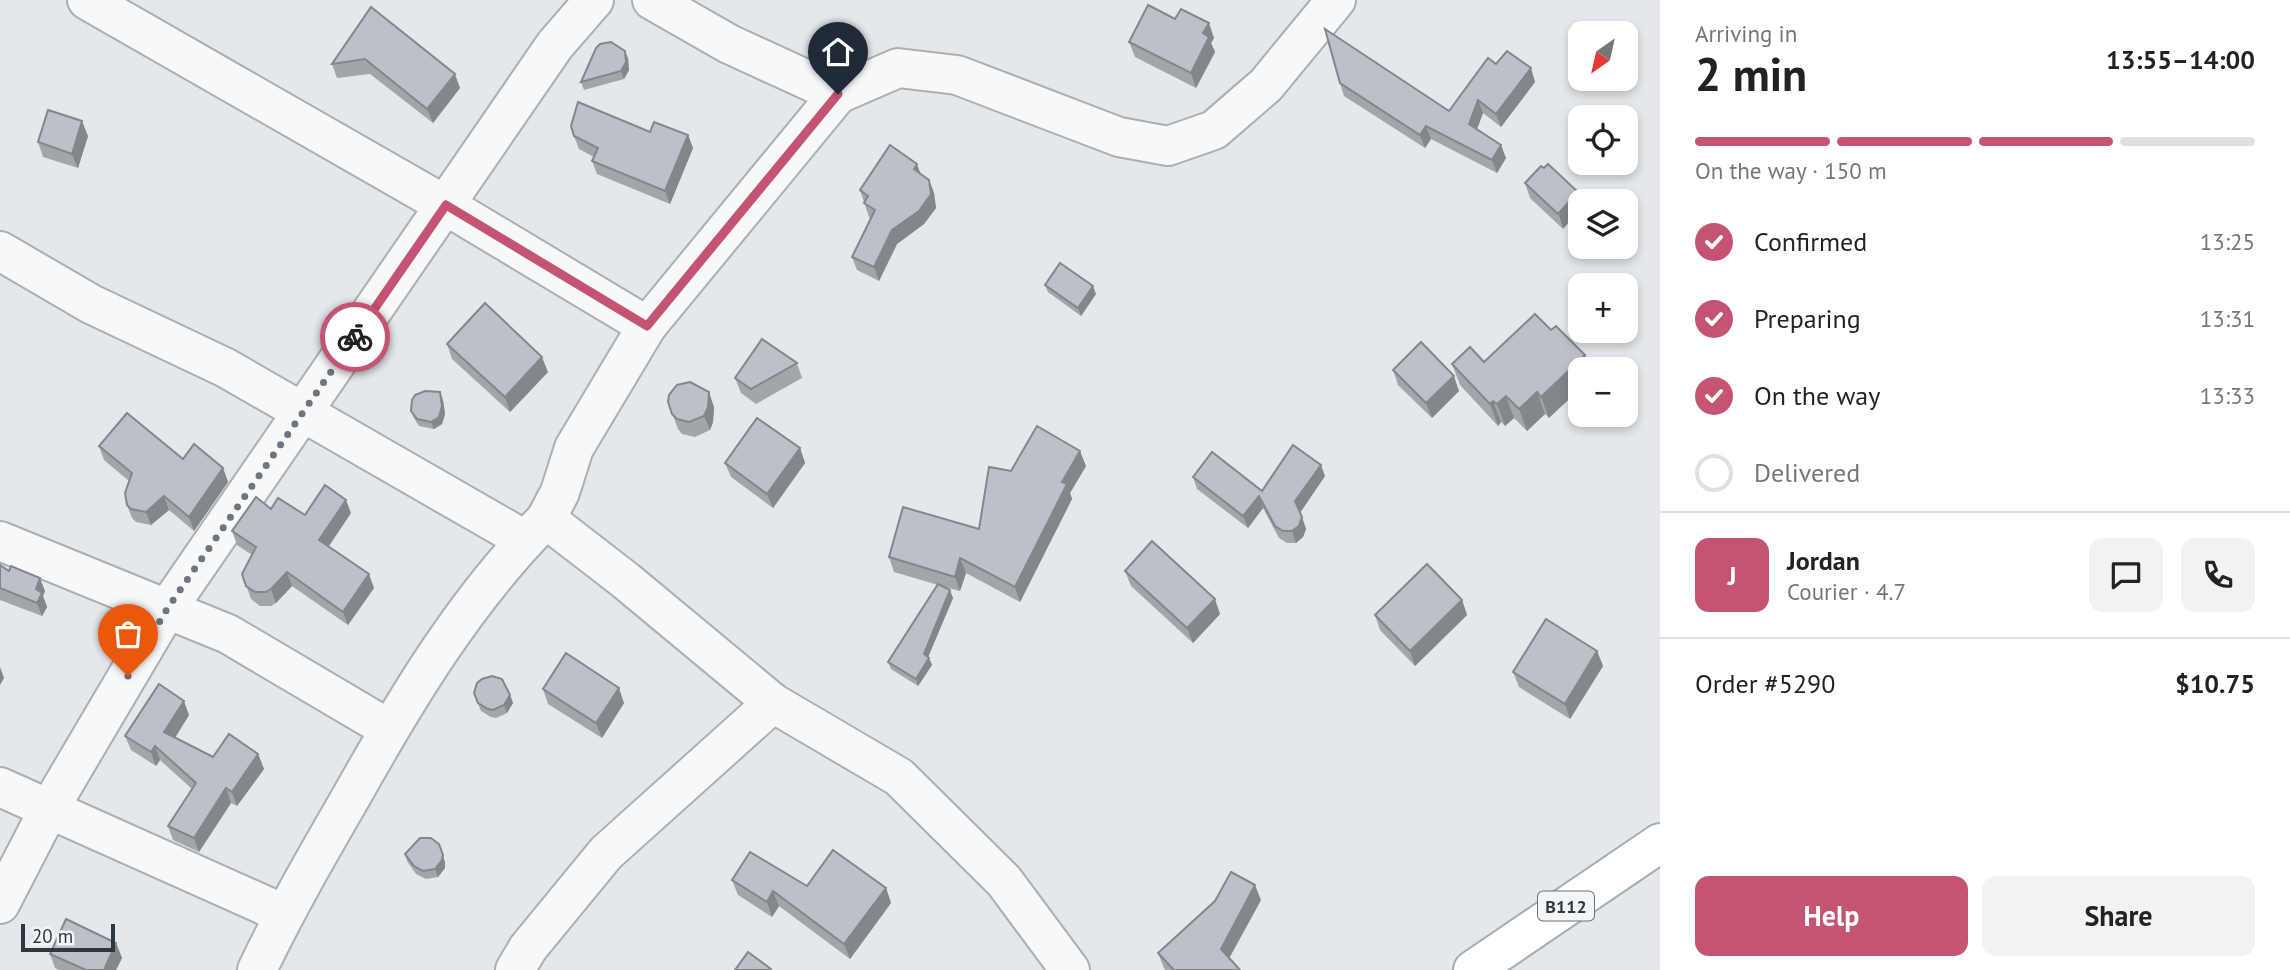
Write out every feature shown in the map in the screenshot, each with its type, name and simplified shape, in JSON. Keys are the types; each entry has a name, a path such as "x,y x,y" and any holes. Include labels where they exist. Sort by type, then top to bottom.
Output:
{"main road":[{"name":"B112","path":"1473,970 1660,843"}],"street":[{"path":"87,0 446,205 647,326"},
{"path":"0,904 49,809 167,609 555,45 594,0"},
{"path":"652,0 729,44 838,94"},
{"path":"257,970 284,914 389,729 469,605 536,529 560,492 574,448 647,326 838,94 898,68 957,75 1119,136 1168,145 1214,130 1266,85 1336,0"},
{"path":"0,251 91,304 226,368 303,412 536,529 625,580 773,703 899,777 1004,881 1070,970"},
{"path":"0,541 228,634 389,729"},
{"path":"514,970 528,948 606,853 773,703"},
{"path":"0,787 284,914"}],"building":[{"path":"1148,5 1175,19 1181,9 1209,23 1203,33 1209,37 1191,73 1129,42"},
{"path":"371,7 455,74 427,109 365,59 332,64"},
{"path":"1325,29 1449,111 1488,58 1496,64 1507,51 1531,68 1496,114 1478,100 1469,124 1501,145 1492,160 1426,126 1420,135 1340,83"},
{"path":"611,42 625,51 626,62 621,71 581,82 596,48 600,44"},
{"path":"578,102 650,132 654,122 688,135 665,191 592,161 598,148 574,136 571,126"},
{"path":"48,110 82,121 72,154 38,142"},
{"path":"890,145 917,164 914,169 929,180 931,194 919,211 892,230 874,267 852,257 875,210 864,203 868,196 860,190"},
{"path":"1548,164 1575,189 1568,189 1568,203 1558,214 1525,183 1541,166 1544,168"},
{"path":"1060,263 1093,286 1078,308 1045,285"},
{"path":"485,303 542,357 505,397 447,344"},
{"path":"1535,314 1551,330 1556,326 1568,338 1568,343 1573,343 1585,355 1568,357 1568,371 1541,397 1537,392 1519,409 1506,396 1497,404 1493,401 1490,404 1452,364 1470,347 1484,362"},
{"path":"762,339 797,363 751,389 735,378"},
{"path":"1421,342 1454,376 1426,403 1393,370"},
{"path":"690,382 709,392 704,416 689,422 677,419 668,402 669,395 677,385"},
{"path":"425,391 440,392 442,406 439,417 431,422 417,419 411,411 415,395"},
{"path":"127,413 183,459 194,444 223,468 189,517 164,496 146,512 131,509 127,505 125,493 132,473 99,446"},
{"path":"757,418 800,448 767,494 725,463"},
{"path":"1037,426 1080,451 1062,482 1067,484 1015,587 960,558 955,577 889,557 903,507 979,529 989,467 1011,471"},
{"path":"1293,445 1321,465 1295,501 1302,517 1299,526 1292,531 1283,531 1275,526 1259,496 1243,516 1193,477 1212,452 1262,491"},
{"path":"325,485 346,500 319,540 369,574 343,612 287,572 266,592 255,592 246,586 242,574 256,547 232,531 256,497 271,509 278,498 305,515"},
{"path":"1152,541 1215,599 1187,628 1125,571"},
{"path":"1427,564 1462,600 1410,651 1375,615"},
{"path":"0,565 9,571 11,566 40,578 36,589 42,593 37,603 0,588"},
{"path":"938,584 950,590 924,654 929,658 916,679 888,662"},
{"path":"1546,619 1597,651 1565,704 1513,672"},
{"path":"566,653 619,688 596,723 543,689"},
{"path":"492,676 502,679 510,695 504,705 493,710 478,703 474,693 477,683"},
{"path":"159,684 184,701 164,732 213,757 229,734 258,754 232,792 226,788 194,838 168,826 196,783 155,746 151,752 125,736"},
{"path":"420,838 431,838 439,844 443,855 435,869 423,871 414,866 405,854"},
{"path":"833,850 886,888 844,944 773,891 767,902 732,880 750,852 807,886"},
{"path":"1231,872 1255,885 1221,949 1240,970 1174,970 1158,953 1215,901"},
{"path":"66,919 116,943 104,970 86,970 50,954"},
{"path":"748,952 771,969 735,970"}],"way so far":[{"path":"128,676 167,609 355,337"}],"route":[{"path":"355,337 446,205 647,326 838,94"}]}
